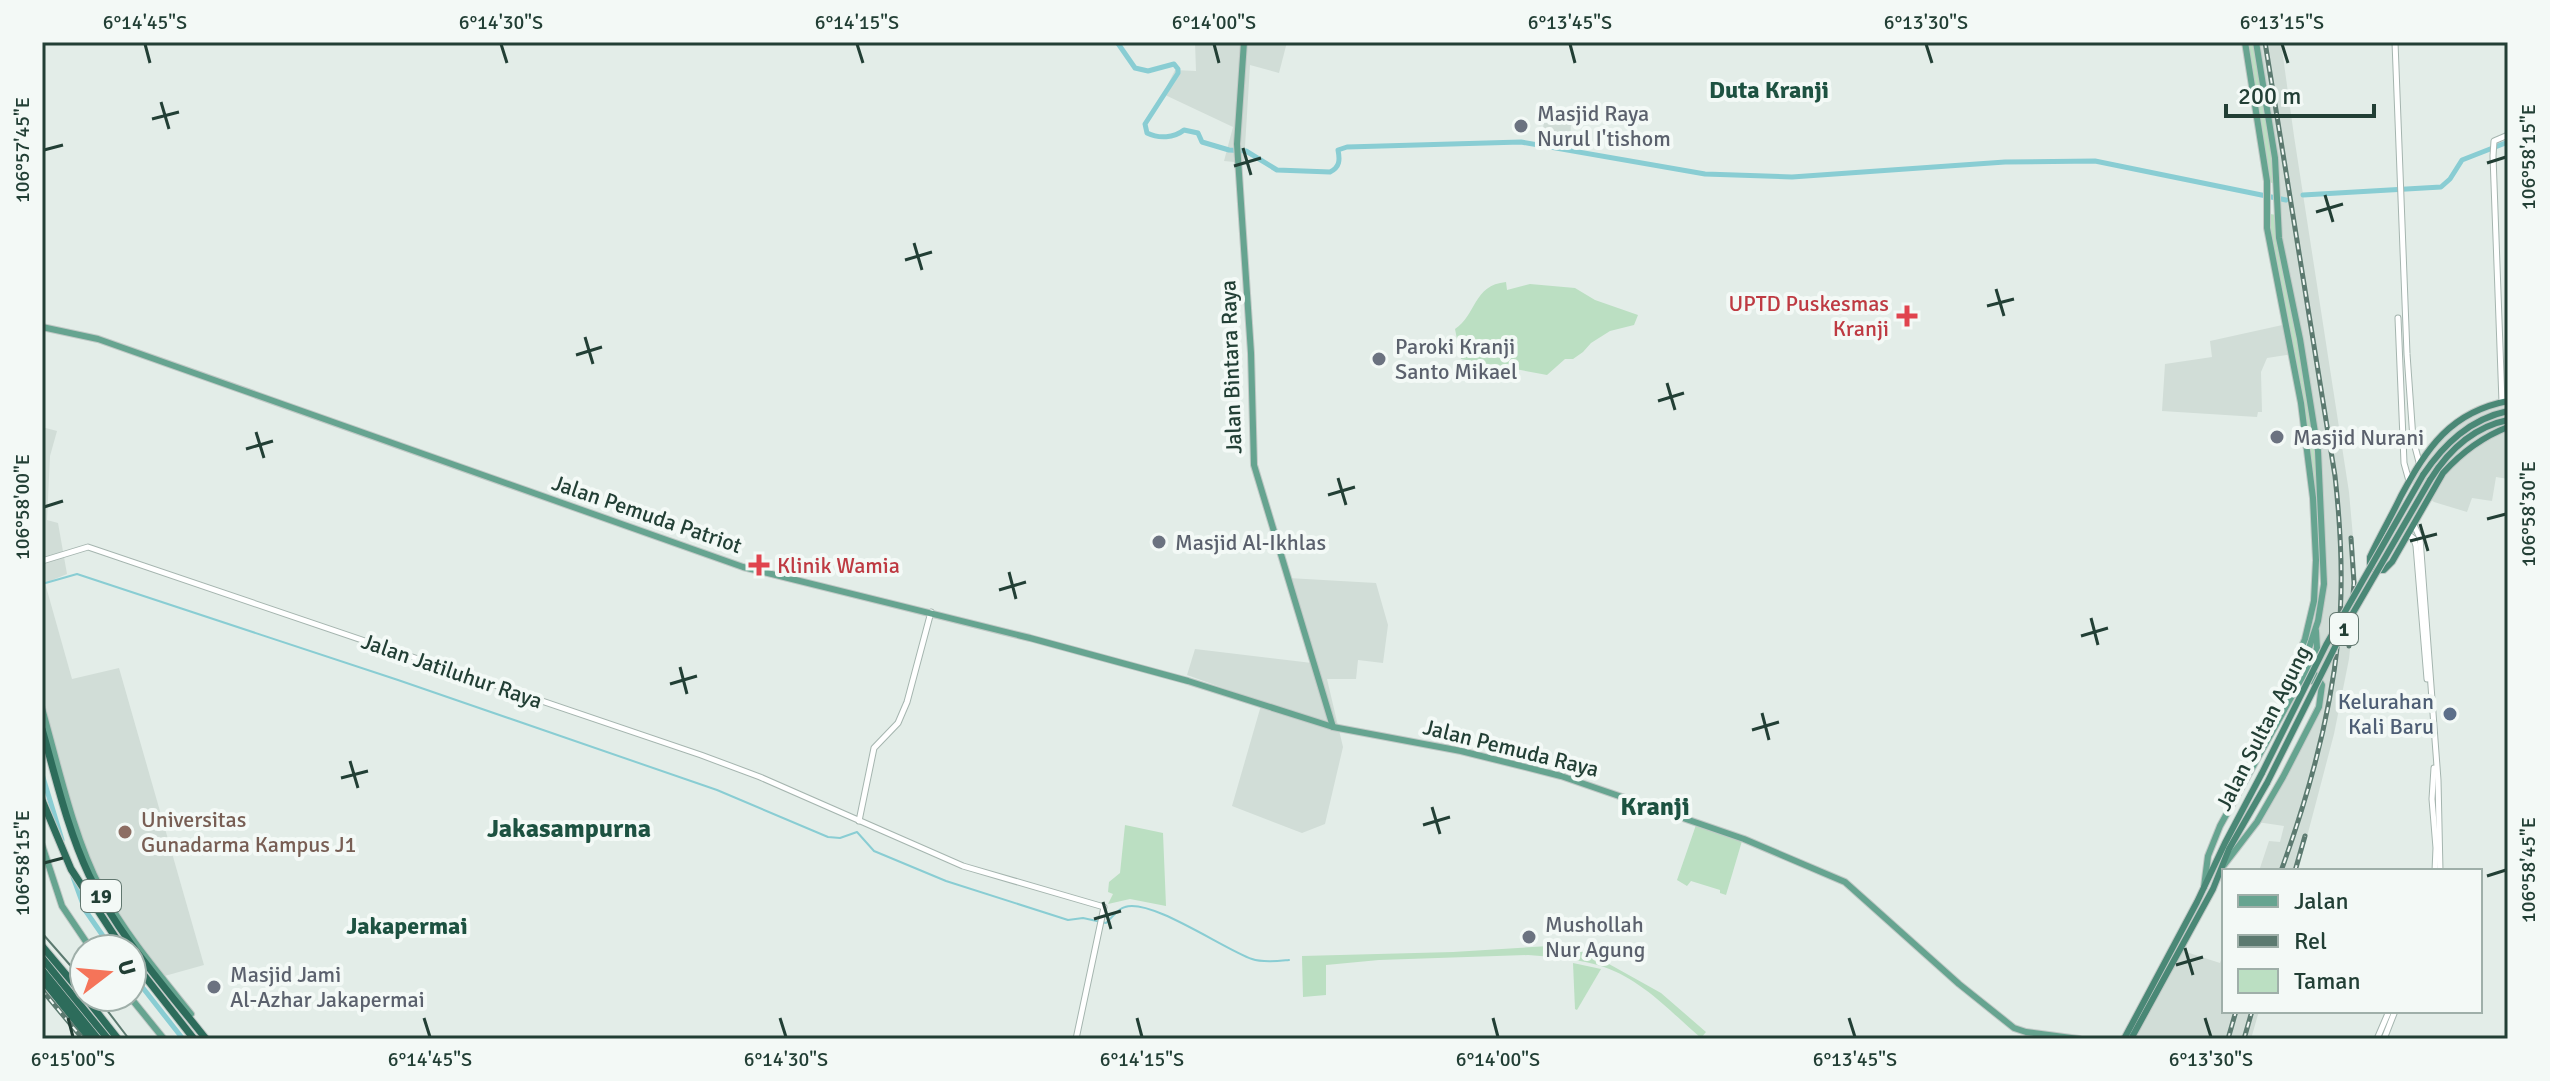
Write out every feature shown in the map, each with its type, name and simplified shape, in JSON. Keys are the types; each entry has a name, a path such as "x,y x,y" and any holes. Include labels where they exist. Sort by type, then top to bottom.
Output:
{"highway":[{"path":"2505,402 2472,413 2436,440 2419,462 2370,557 2374,570 2384,570 2392,562 2443,473 2452,463 2482,439 2508,427"},
{"name":"Jalan Sultan Agung","path":"2227,846 2326,645 2436,455 2459,434 2508,411"},
{"path":"2472,413 2476,427"},
{"name":"Jalan Sultan Agung","path":"2204,887 2267,783 2346,625 2430,480 2451,451 2476,427 2508,420"},
{"name":"19","path":"42,729 68,819 90,876 118,925 208,1039"},
{"name":"19","path":"42,800 71,869 113,933"},
{"path":"2214,838 2227,846"},
{"name":"1","path":"2222,869 2227,846"},
{"name":"1","path":"2131,1039 2222,870"},
{"name":"1","path":"2124,1039 2204,887"},
{"path":"42,946 68,977"},
{"path":"42,958 108,1039"},
{"path":"42,970 98,1039"},
{"path":"42,979 90,1039"},
{"path":"148,980 194,1039"},
{"path":"97,1013 118,1039"}],"main road":[{"name":"Jalan Bintara Raya","path":"1244,42 1237,144 1251,353 1254,465 1333,727"},
{"path":"2204,887 2205,870 2214,838 2296,687 2295,661 2305,639 2312,610 2316,560 2309,452 2265,213 2267,181 2245,42"},
{"path":"2224,866 2271,799 2319,707 2321,693 2320,681 2305,660 2321,605 2325,562 2318,451 2276,215 2277,185 2256,42"},
{"path":"2255,99 2264,99"},
{"name":"Jalan Pemuda Patriot","path":"42,327 98,339 743,567 931,612 1251,701"},
{"path":"2296,373 2305,369"},
{"path":"2298,677 2308,667"},
{"path":"2298,677 2315,683 2321,693"},
{"name":"Jalan Pemuda Raya","path":"1251,701 1333,727 1461,751 1561,776 1788,856 1845,882 1959,984 2014,1028 2079,1039"},
{"path":"42,708 78,830 102,890 144,954 208,1039"},
{"path":"42,845 62,906 80,933"},
{"path":"143,1013 164,1039"}],"street":[{"path":"2395,42 2408,368 2413,439 2419,462"},
{"path":"2505,402 2493,156 2494,141 2508,135"},
{"path":"2398,318 2404,463 2409,481"},
{"path":"2400,368 2408,368"},
{"path":"2414,525 2420,538 2436,784 2437,869"},
{"path":"2408,534 2415,540 2425,634"},
{"name":"Jalan Jatiluhur Raya","path":"42,561 88,547 701,755 760,777 963,866 1104,907 1076,1039"},
{"path":"859,821 874,748 898,723 907,702 931,612"},
{"path":"2377,1039 2391,1013"},
{"path":"2384,1039 2391,1013"}],"shaded area":[{"path":"1195,42 1287,42 1279,73 1250,65 1244,163 1224,161 1233,127 1163,94 1175,70 1196,71"},
{"path":"2256,42 2281,42 2349,492 2357,582 2349,659 2334,734 2299,869 2260,869 2269,841 2280,842 2284,826 2257,822 2271,799 2322,685 2308,667 2324,580 2279,238 2277,185"},
{"path":"1544,118 1571,121 1570,145 1542,142"},
{"path":"2287,324 2292,354 2267,358 2261,372 2262,412 2258,412 2257,417 2162,411 2165,364 2212,357 2210,341"},
{"path":"2508,401 2508,479 2496,477 2492,501 2472,498 2467,512 2434,502 2409,481 2425,453 2458,421"},
{"path":"42,427 57,431 50,456 47,520 58,523 67,574 45,583 72,679 119,668 204,965 161,977 148,958 148,933 131,933 102,890 87,856 42,708"},
{"path":"1288,578 1376,583 1388,625 1383,663 1358,660 1356,679 1327,679 1343,747 1325,824 1302,833 1232,806 1262,702 1187,675 1195,649 1312,663"},
{"path":"2180,950 2220,963 2222,957 2222,1013 2258,1013 2251,1039 2130,1039"}],"green space":[{"path":"2245,42 2256,42 2277,185 2267,181"},
{"path":"2265,213 2276,215 2318,451 2325,562 2316,560 2309,452"},
{"path":"1506,282 1507,290 1530,284 1575,288 1595,300 1638,315 1634,325 1610,331 1573,359 1565,359 1547,375 1461,359 1455,329 1487,289"},
{"path":"1125,825 1163,833 1166,906 1130,899 1108,904 1113,894 1108,892 1109,882 1120,873"},
{"path":"1696,825 1742,841 1726,895 1720,890 1691,881 1687,886 1677,880"},
{"path":"1565,945 1600,959 1661,993 1706,1032 1701,1038 1656,998 1618,973 1586,962 1528,955 1326,965 1326,995 1303,997 1302,956"},
{"path":"1573,963 1601,969 1577,1010 1575,1009"}],"waterway":[{"path":"1117,42 1135,68 1148,71 1174,64 1178,69 1145,124 1147,133 1161,137 1176,135 1184,130 1198,133 1202,142 1229,150 1246,151 1277,170 1330,172 1338,163 1338,150 1347,147 1521,142 1705,174 1792,177 2005,162 2095,161 2286,200"},
{"path":"2303,195 2441,187 2462,160 2508,142"},
{"path":"42,584 77,574 717,790 828,837 840,838 857,832 874,851 946,881 1068,920 1083,918 1106,923 1122,908 1137,906 1169,917 1252,959 1289,960"},
{"path":"42,774 62,840"},
{"path":"73,877 85,910 101,933"},
{"path":"148,994 183,1039"}],"tram line":[{"path":"42,933 68,963"},
{"path":"109,1013 129,1039"}],"railway":[{"path":"2265,42 2335,476 2341,558 2340,620 2330,699 2309,786 2282,869"},
{"path":"2349,646 2354,583 2351,538"},
{"path":"2296,869 2305,836"},
{"path":"42,990 83,1039"},
{"path":"2228,1039 2235,1013"},
{"path":"2244,1039 2251,1013"}],"place":[{"name":"Masjid Raya Nurul I'tishom","path":"1521,126"},
{"name":"UPTD Puskesmas Kranji","path":"1907,316"},
{"name":"Paroki Kranji Santo Mikael","path":"1379,359"},
{"name":"Masjid Nurani","path":"2277,437"},
{"name":"Masjid Al-Ikhlas","path":"1159,542"},
{"name":"Klinik Wamia","path":"759,565"},
{"name":"Kelurahan Kali Baru","path":"2450,714"},
{"name":"Universitas Gunadarma Kampus J1","path":"125,832"},
{"name":"Mushollah Nur Agung","path":"1529,937"},
{"name":"Masjid Jami Al-Azhar Jakapermai","path":"214,987"}],"district":[{"name":"Duta Kranji","path":"1769,90"},
{"name":"Kranji","path":"1655,807"},
{"name":"Jakasampurna","path":"569,829"},
{"name":"Jakapermai","path":"407,926"}]}
